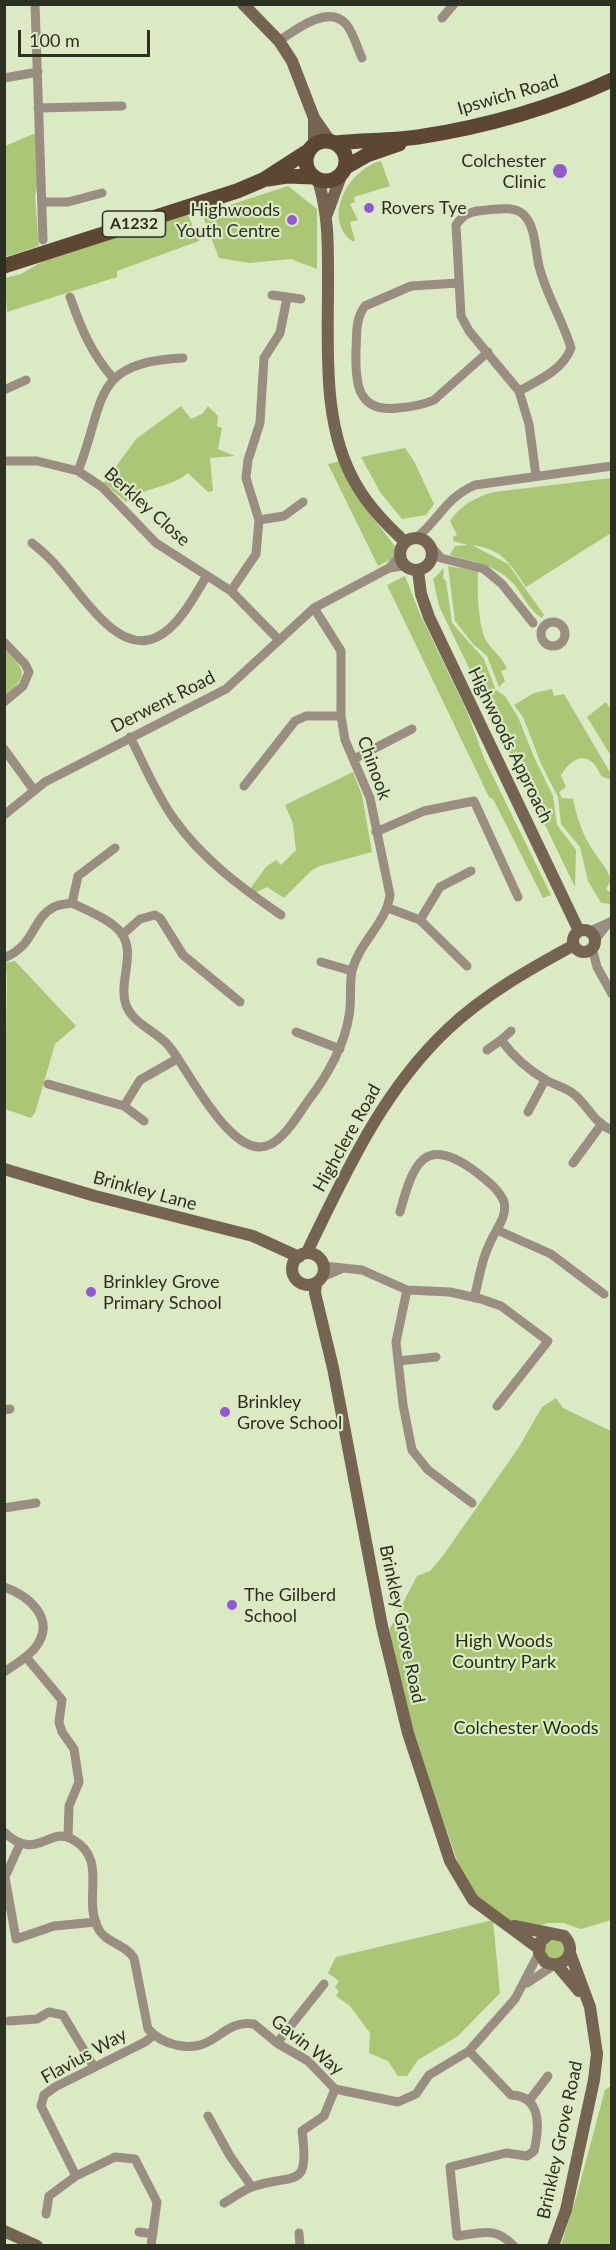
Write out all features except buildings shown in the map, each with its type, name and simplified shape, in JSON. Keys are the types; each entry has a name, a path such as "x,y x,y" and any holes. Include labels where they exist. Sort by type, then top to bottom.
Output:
{"main road":[{"name":"Ipswich Road","path":"333,142 413,137 493,121 578,95 612,80"},
{"name":"Ipswich Road","path":"343,171 367,155 413,137"},
{"name":"A1232","path":"4,266 237,191 262,180 311,148 333,142"},
{"path":"333,142 346,157 343,171"},
{"path":"311,148 306,168 315,179"},
{"name":"A1232","path":"262,180 287,176 333,180 343,171"}],"street":[{"path":"35,4 43,240"},
{"path":"243,4 279,41 296,69 314,118 333,142"},
{"path":"442,18 451,5"},
{"path":"279,41 315,20 328,16 338,18 347,24 362,58"},
{"path":"4,78 38,72"},
{"path":"38,108 122,106"},
{"path":"311,148 314,118"},
{"path":"327,214 343,171"},
{"path":"315,179 327,214 332,409 341,451 357,486 380,518 426,547 484,569 502,584 542,631"},
{"path":"42,202 68,202 102,194"},
{"path":"519,391 557,369 571,348 549,298 539,267 532,230 525,216 519,211 509,209 473,211 460,219 456,225 461,316 469,331 519,391 529,424 536,476"},
{"path":"458,283 411,286 365,306 357,322 356,376 359,390 371,406 381,410 424,404 434,400 488,352"},
{"path":"272,295 301,299"},
{"path":"70,297 81,331 98,361 113,378"},
{"path":"231,591 256,554 258,520 246,478 248,460 261,414 264,358 280,333 287,298"},
{"path":"78,471 89,445 97,410 113,378 151,360 183,358"},
{"path":"4,390 26,380"},
{"name":"Berkley Close","path":"4,461 37,461 78,471 102,487 156,543 231,591 278,639"},
{"path":"426,547 402,561 418,571 426,568 429,527 444,505 475,485 612,466"},
{"path":"258,520 284,516 303,502"},
{"path":"32,543 60,569 96,615 122,635 135,640 152,639 165,631 189,604 206,577"},
{"name":"Derwent Road","path":"4,815 33,789 226,689 314,608 402,561"},
{"name":"Highwoods Approach","path":"418,571 421,594 429,617 588,940"},
{"name":"Chinook","path":"314,608 341,651 342,716 345,740 370,798 390,895 388,908"},
{"path":"4,642 25,664 28,672 23,687 4,702"},
{"path":"244,786 295,722 306,716 342,716"},
{"path":"354,759 412,729"},
{"path":"130,737 164,804 182,830 209,860 281,915"},
{"path":"4,749 33,789"},
{"path":"376,832 424,811 474,801 519,897"},
{"path":"72,903 78,876 115,848"},
{"path":"420,920 440,887 471,871"},
{"path":"4,958 19,952 30,940 43,916 54,906 72,903 116,927 127,945 123,994 131,1016 168,1045 206,1106 250,1145 260,1146 269,1145 282,1135 302,1111 321,1084 340,1049 350,1014 352,971 360,951 388,908 420,920 467,966"},
{"path":"122,935 140,919 155,915 160,918 183,955 240,1002"},
{"path":"610,922 588,940 597,967 612,994"},
{"name":"Highclere Road","path":"311,1268 323,1219 366,1135 417,1061 449,1028 480,1003 574,945 574,936 588,940"},
{"path":"321,962 352,971"},
{"path":"488,1050 511,1030"},
{"path":"296,1032 340,1049"},
{"path":"501,1040 527,1067 545,1080 564,1087 576,1095 601,1125 612,1130"},
{"path":"124,1106 140,1080 177,1059"},
{"path":"528,1112 545,1080"},
{"path":"48,1084 124,1106 144,1121"},
{"path":"573,1162 601,1125"},
{"path":"400,1212 410,1175 417,1164 426,1157 439,1154 453,1155 496,1190 504,1203 504,1213 485,1255 474,1298"},
{"name":"Brinkley Lane","path":"4,1168 95,1196 253,1236 275,1246 311,1268"},
{"path":"497,1230 551,1254 604,1294"},
{"path":"311,1268 343,1268 368,1272 407,1290 450,1292 501,1306 548,1341 497,1406"},
{"name":"Brinkley Grove Road","path":"311,1268 382,1626 408,1733 450,1861 473,1900 538,1950"},
{"path":"407,1290 396,1342 412,1450 428,1470 472,1503"},
{"path":"398,1361 436,1357"},
{"path":"4,1508 36,1503"},
{"path":"4,1587 28,1597 41,1618 40,1640 26,1657 4,1672"},
{"path":"26,1657 62,1700 59,1722 62,1732 74,1749 77,1761 79,1782 69,1806 68,1837"},
{"path":"4,1832 20,1844 29,1846 54,1838 68,1837 89,1852 93,1868 91,1881 96,1922 105,1937 129,1950 134,1958 148,2029 154,2035"},
{"path":"20,1844 4,1877 16,1939 54,1926 96,1922"},
{"name":"Brinkley Grove Road","path":"504,1923 549,1934"},
{"path":"549,1934 564,1936 570,1945 570,1953 564,1962 555,1965 545,1962 538,1950 543,1938 549,1934"},
{"name":"Gavin Way","path":"154,2035 164,2042 199,2047 235,2025 254,2024 277,2043 308,2061 335,2089 367,2094 388,2101 408,2099 416,2094 429,2075 468,2050 503,2014 523,1987 538,1950"},
{"name":"Brinkley Grove Road","path":"554,2246 566,2210 594,2079 597,2054 590,2007 570,1953"},
{"name":"Brinkley Grove Road","path":"555,1965 572,1979 590,2007"},
{"name":"Gavin Way","path":"523,1987 555,1965"},
{"path":"277,2043 323,1990"},
{"path":"9,2022 37,2019 49,2012 63,2015 94,2067"},
{"name":"Flavius Way","path":"76,2176 47,2120 42,2103 49,2091 154,2035"},
{"path":"468,2050 511,2095 520,2095 529,2101 540,2126 534,2151 527,2156 506,2153 450,2167 457,2236 493,2232 503,2234 514,2246"},
{"path":"529,2101 548,2076"},
{"path":"224,2203 252,2187 292,2180 302,2172 305,2157 302,2131 324,2116 335,2089"},
{"path":"208,2116 230,2156 252,2187"},
{"path":"46,2214 49,2196 76,2176 115,2157 135,2158 157,2202 151,2246"},
{"path":"4,2231 37,2246"},
{"path":"139,2232 153,2234"},
{"path":"299,2233 300,2246"}],"green space":[{"path":"36,133 39,177 35,197 39,246 5,257 5,146"},
{"path":"381,161 390,186 354,197 355,202 350,204 358,220 350,222 355,241 352,241 343,231 339,219 339,207 343,195 359,173"},
{"path":"288,186 317,209 317,269 291,259 249,263 219,258 202,214"},
{"path":"188,215 199,241 117,271 117,277 7,312 5,278 21,274 50,257"},
{"path":"181,406 191,419 202,414 208,406 218,416 217,426 222,428 218,449 235,456 210,458 213,491 208,492 188,473 126,502 104,483 136,439"},
{"path":"405,448 414,461 434,504 426,515 402,519 380,492 361,457"},
{"path":"340,461 362,504 395,546 394,558 378,566 328,464"},
{"path":"611,478 611,533 526,587 505,559 491,550 472,545 508,564 544,615 542,618 503,574 487,566 450,555 455,546 468,545 453,541 453,537 457,535 450,521 459,510 481,496 494,492"},
{"path":"448,566 478,571 479,608 484,636 507,669 501,671 505,681 499,687 487,656 473,644 455,621"},
{"path":"444,568 443,578 446,581 452,623 484,659 495,688 489,695 496,690 505,696 518,717 553,796 557,825 576,850 575,887 439,606 433,579"},
{"path":"405,576 420,614 468,714 484,758 551,895 543,898 493,799 489,797 387,585"},
{"path":"4,649 21,668 22,673 18,683 5,696"},
{"path":"552,689 554,696 564,694 611,774 611,780 601,776 592,762 582,758 577,759 561,775 566,787 559,792 562,798 573,799 586,839 607,871 611,881 606,889 611,893 611,904 601,903 588,881 580,847 561,824 558,797 541,764 523,717 514,705 534,693"},
{"path":"606,702 611,710 611,756 587,717"},
{"path":"353,772 362,795 372,852 320,866 311,871 284,898 267,887 255,893 250,889 266,867 276,860 281,865 296,850 293,824 285,805"},
{"path":"15,961 76,1026 55,1044 35,1113 31,1118 5,1109 7,976 5,963"},
{"name":"High Woods Country Park","path":"556,1398 563,1408 611,1431 611,1920 581,1929 563,1923 538,1926 510,1921 475,1895 465,1883 412,1731 389,1637 390,1628 417,1576 430,1571 442,1557 519,1447 542,1407"},
{"path":"493,1920 500,1993 458,2036 418,2060 407,2076 398,2076 388,2061 369,2053 370,2033 350,2006 336,1996 339,1991 335,1987 339,1981 328,1973 336,1957"},
{"path":"552,1937 563,1941 565,1952 562,1957 551,1959 546,1956 544,1945"},
{"path":"611,2086 611,2245 561,2245 605,2090"}],"place":[{"name":"Colchester Clinic","path":"560,171"},
{"name":"Rovers Tye","path":"369,208"},
{"name":"Highwoods Youth Centre","path":"292,220"},
{"name":"Brinkley Grove Primary School","path":"91,1292"},
{"name":"Brinkley Grove School","path":"225,1412"},
{"name":"The Gilberd School","path":"232,1605"}],"park label":[{"name":"Colchester Woods","path":"526,1728"}]}
